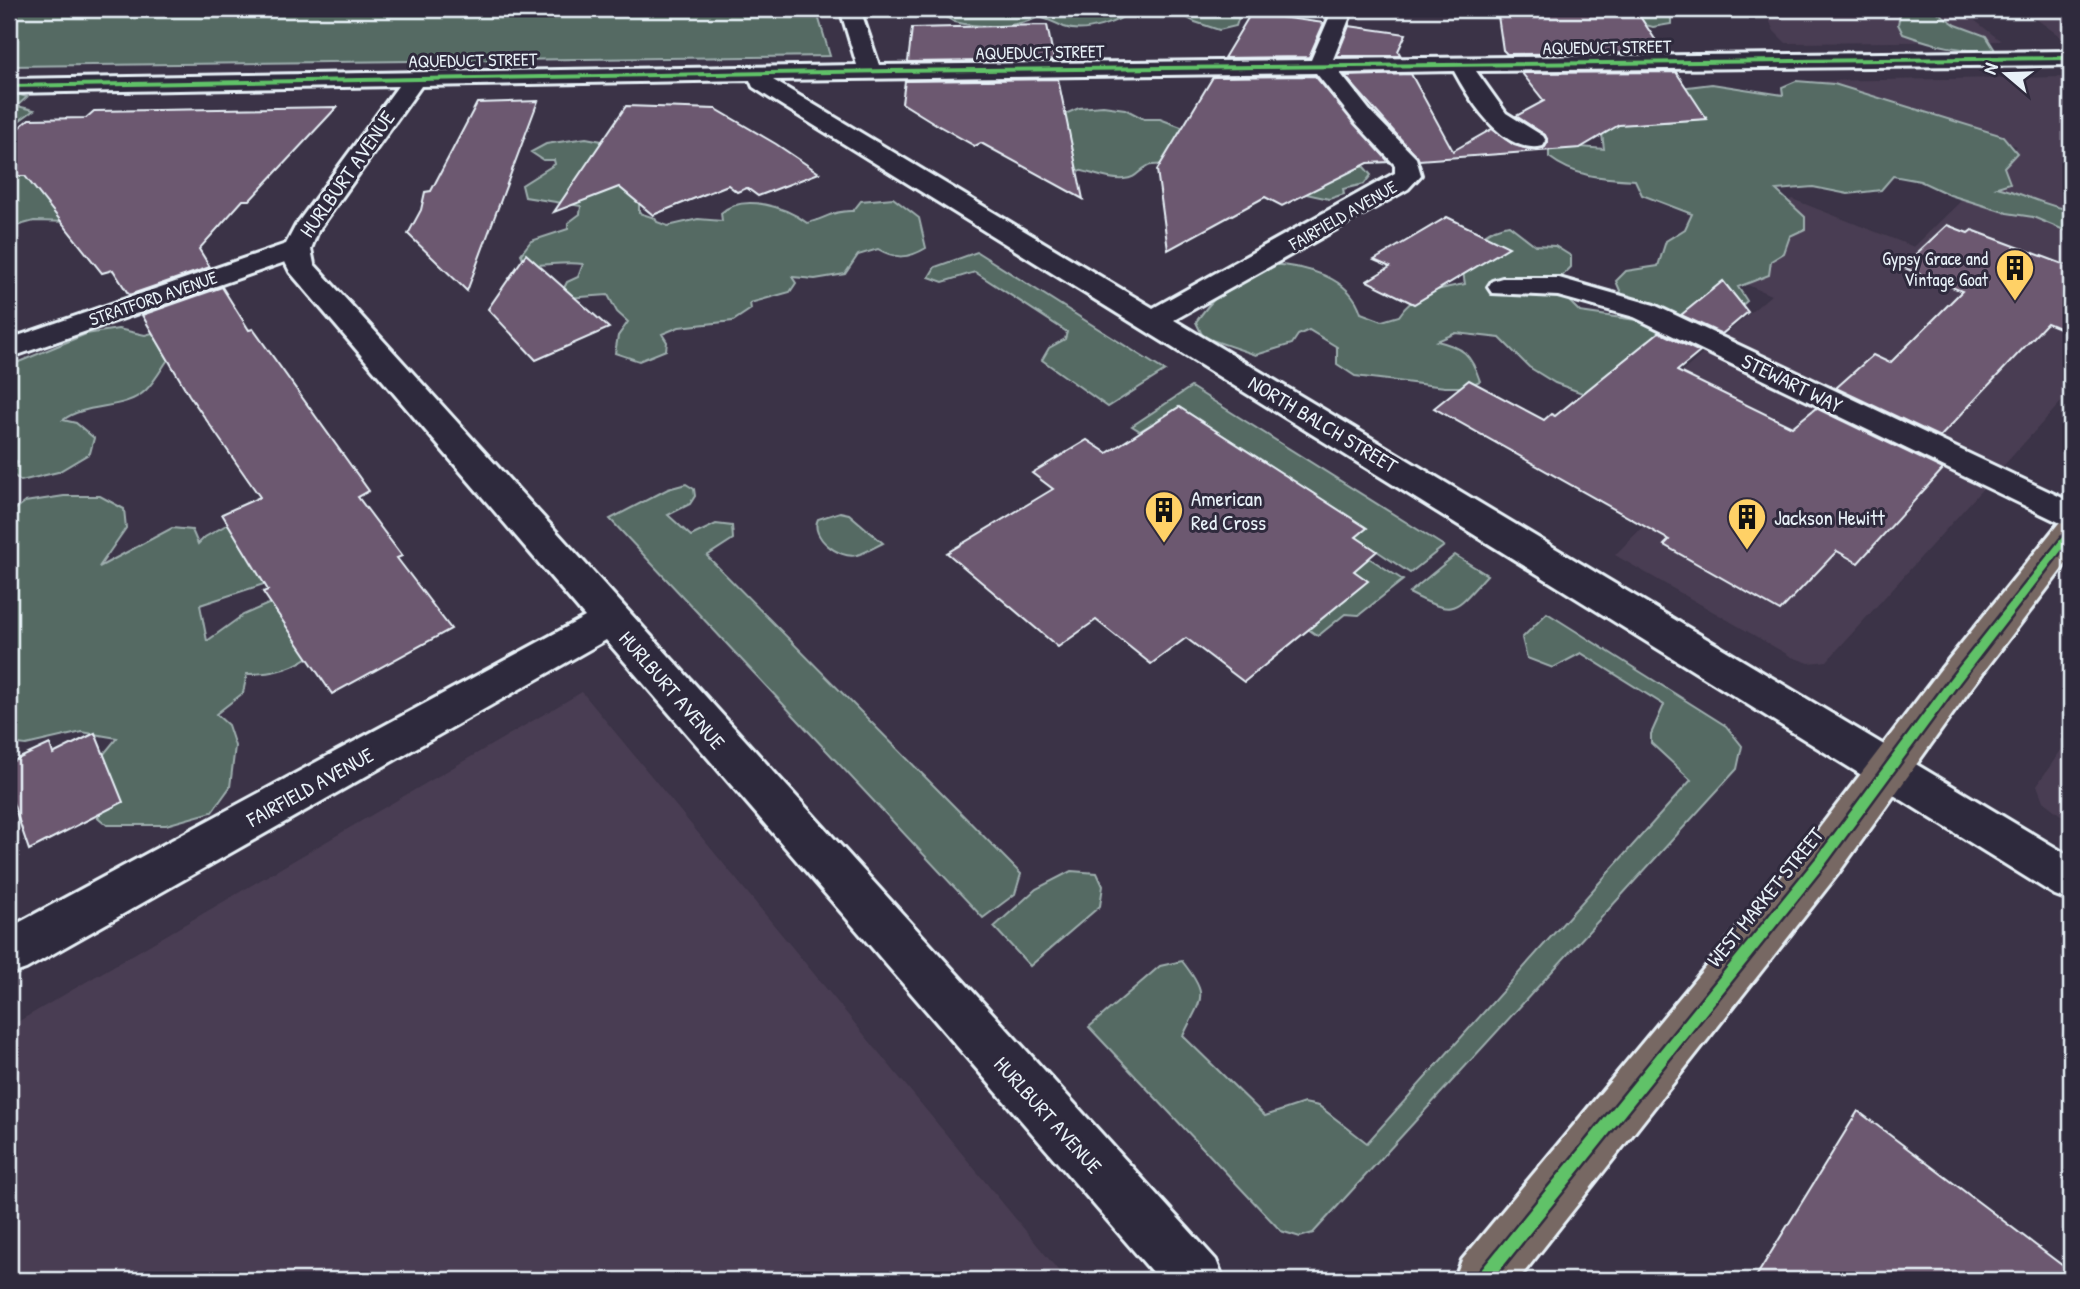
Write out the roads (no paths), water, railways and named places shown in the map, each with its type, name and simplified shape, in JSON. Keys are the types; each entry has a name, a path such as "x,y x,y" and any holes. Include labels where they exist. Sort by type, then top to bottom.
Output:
{"main road":[{"name":"WEST MARKET STREET","path":"1482,1280 1891,770 1955,680 2071,532"}],"street":[{"path":"850,9 870,72"},
{"path":"1321,66 1343,9"},
{"name":"AQUEDUCT STREET","path":"9,86 415,78 2071,58"},
{"path":"1461,65 1488,110 1505,127 1534,141"},
{"name":"FAIRFIELD AVENUE","path":"1153,320 1399,184 1408,175 1406,163 1321,66"},
{"name":"NORTH BALCH STREET","path":"763,74 761,82 769,88 2071,881"},
{"name":"HURLBURT AVENUE","path":"415,78 305,231 297,249 300,266 1196,1280"},
{"name":"STRATFORD AVENUE","path":"9,349 297,249"},
{"name":"STEWART WAY","path":"1502,287 1559,288 1644,311 2071,516"},
{"name":"FAIRFIELD AVENUE","path":"9,953 611,620"}],"place":[{"name":"Gypsy Grace and Vintage Goat","path":"2015,302"},
{"name":"American Red Cross","path":"1164,544"},
{"name":"Jackson Hewitt","path":"1747,551"}]}
